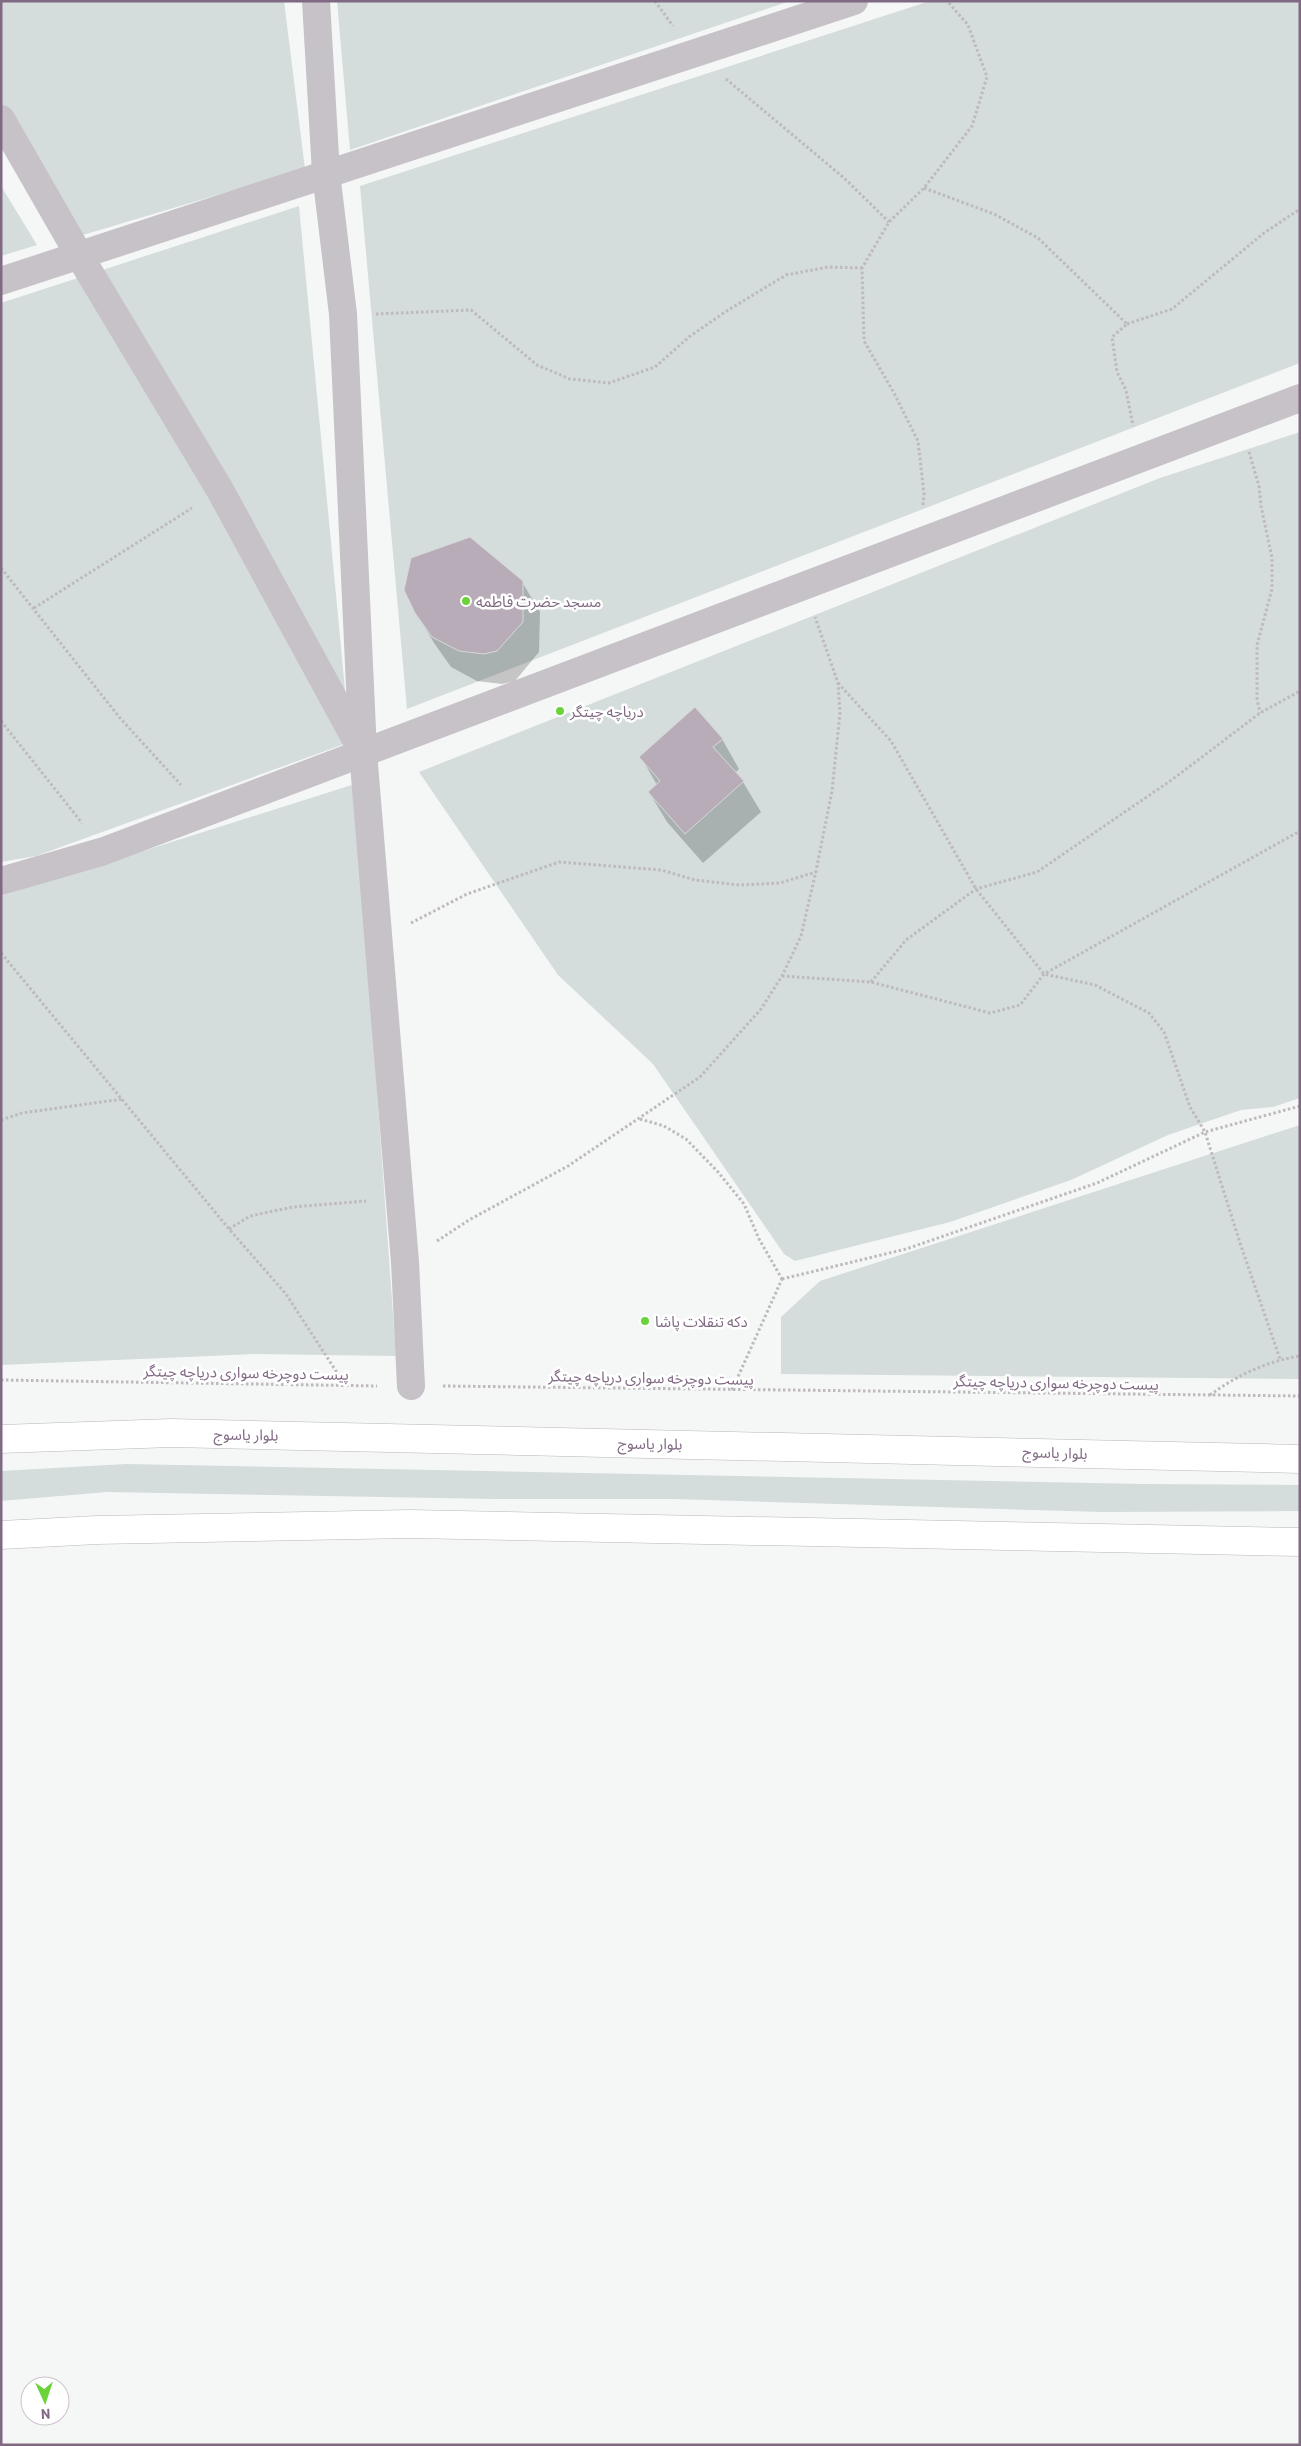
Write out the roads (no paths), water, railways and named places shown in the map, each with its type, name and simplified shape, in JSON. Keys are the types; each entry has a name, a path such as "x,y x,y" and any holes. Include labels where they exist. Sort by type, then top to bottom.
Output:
{"main road":[{"name":"بلوار یاسوج","path":"1,1440 172,1433 1300,1458"},
{"path":"1,1534 97,1530 410,1524 1300,1542"}],"street":[{"path":"316,1 326,173 343,314 363,752 405,1262 410,1386"},
{"path":"1,281 854,1"},
{"path":"1,119 79,255 220,490 363,752"},
{"path":"1,881 104,851 804,586 919,540 1300,398"}],"place":[{"name":"مسجد حضرت فاطمه","path":"466,601"},
{"name":"دریاچه چیتگر","path":"560,711"},
{"name":"دکه تنقلات پاشا","path":"645,1321"}]}
